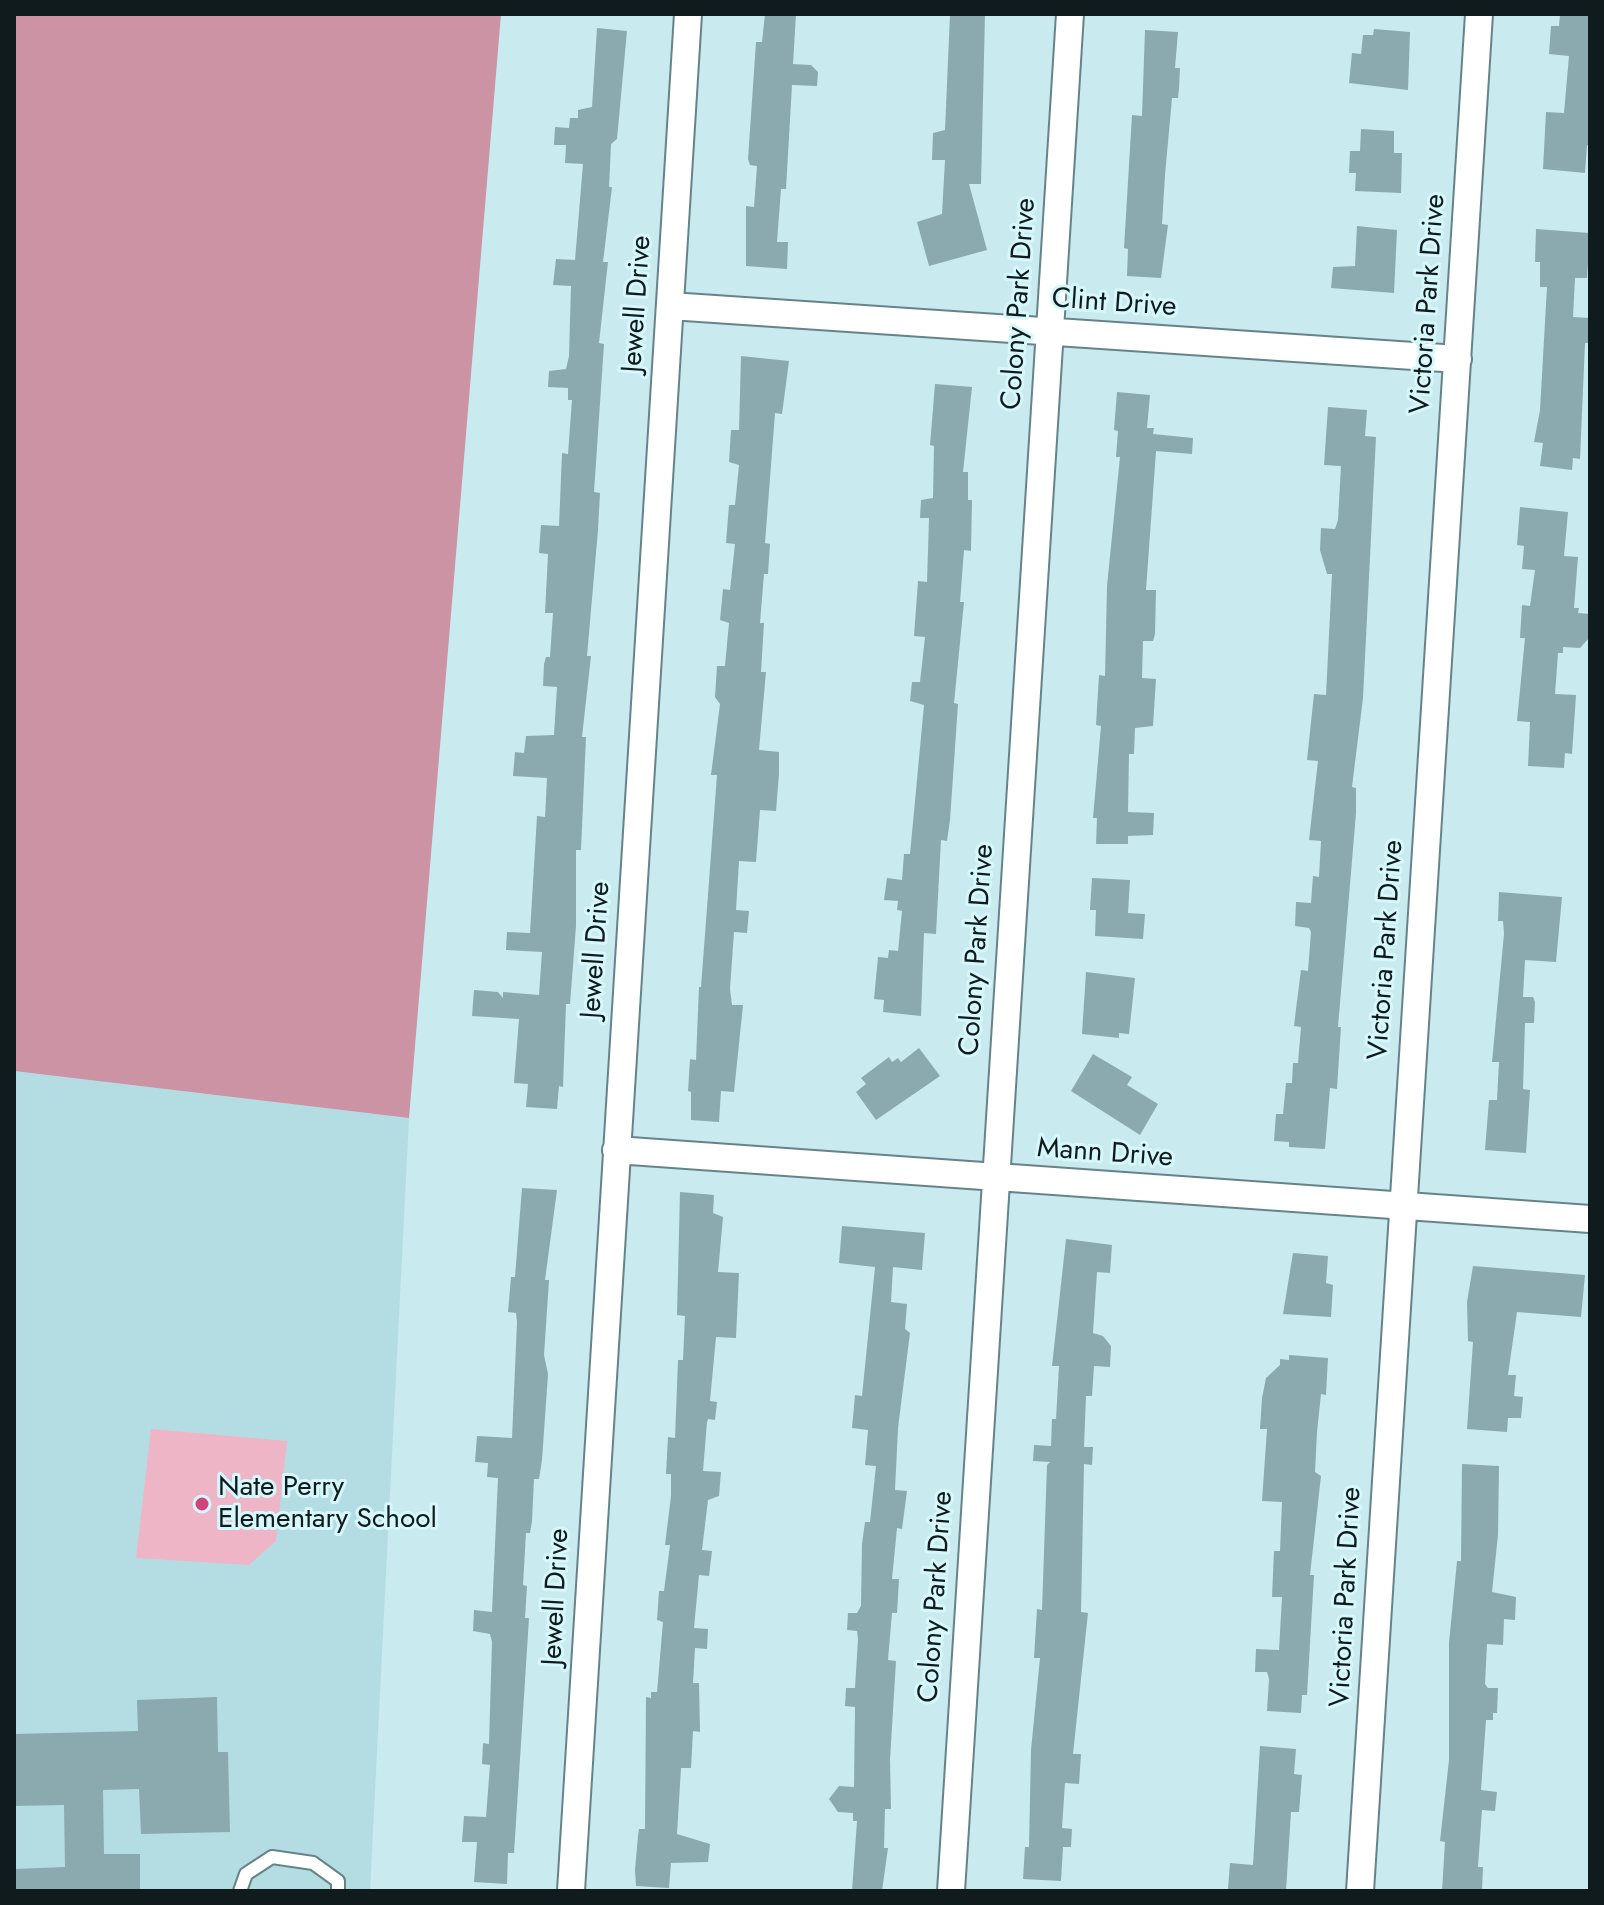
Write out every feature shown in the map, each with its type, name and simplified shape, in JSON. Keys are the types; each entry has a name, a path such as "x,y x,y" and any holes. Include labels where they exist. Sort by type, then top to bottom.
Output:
{"street":[{"name":"Jewell Drive","path":"571,1891 688,14"},
{"name":"Colony Park Drive","path":"951,1891 1070,14"},
{"name":"Victoria Park Drive","path":"1360,1891 1479,14"},
{"name":"Clint Drive","path":"670,306 1458,359"},
{"name":"Mann Drive","path":"616,1150 1590,1219"}],"lane":[{"path":"240,1891 246,1874 272,1857 313,1863 338,1881 338,1891"}],"shaded area":[{"path":"14,14 501,14 409,1118 14,1071"},
{"name":"Nate Perry Elementary School","path":"14,1071 409,1118 370,1891 14,1891"},
{"path":"151,1429 287,1441 276,1541 249,1565 136,1558"}],"building":[{"path":"765,14 796,14 793,64 811,65 818,72 817,86 792,85 786,189 781,189 777,242 788,242 787,269 746,266 746,206 754,207 757,166 750,165 748,159 756,42 762,42"},
{"path":"950,14 985,15 981,184 969,184 987,250 929,266 917,222 942,214 945,160 932,160 933,133 945,130"},
{"path":"1560,14 1590,15 1590,146 1587,145 1585,173 1543,169 1546,112 1564,113 1569,56 1549,54 1551,26 1559,26"},
{"path":"597,28 627,31 617,139 611,144 609,187 612,187 603,262 608,262 599,343 604,344 594,492 600,493 587,656 591,656 582,737 586,737 581,850 576,850 576,926 570,1004 566,1004 563,1087 559,1086 557,1109 526,1107 528,1084 514,1083 519,1019 472,1016 474,990 498,992 503,998 503,992 539,995 542,952 506,950 507,932 530,933 537,816 545,817 547,778 513,776 515,752 524,753 526,736 554,735 557,687 543,686 544,664 546,657 550,657 553,613 545,613 548,554 539,553 541,525 559,526 562,453 568,454 572,400 568,400 568,388 548,387 549,371 566,369 569,356 571,286 553,285 556,259 575,260 583,164 565,163 566,145 554,145 555,127 569,128 570,118 578,118 578,110 592,107"},
{"path":"1374,29 1410,32 1408,90 1349,83 1352,53 1361,54 1363,35 1373,35"},
{"path":"1145,30 1178,32 1175,68 1180,68 1179,89 1178,98 1172,98 1162,224 1168,225 1161,278 1127,276 1128,249 1124,248 1132,115 1142,116"},
{"path":"1361,129 1394,131 1394,153 1402,153 1401,193 1355,191 1356,173 1349,173 1350,151 1360,151"},
{"path":"1357,226 1397,230 1394,293 1331,288 1333,267 1355,266"},
{"path":"1536,229 1590,233 1587,278 1575,278 1573,317 1590,318 1590,343 1585,343 1580,459 1573,458 1572,470 1540,466 1543,443 1534,442 1540,410 1547,287 1540,287 1540,262 1535,262"},
{"path":"741,356 789,361 782,414 775,413 765,543 770,544 768,574 764,574 760,623 764,623 761,672 766,672 759,750 779,752 779,774 776,811 760,810 756,862 739,861 736,910 749,911 747,933 734,932 730,989 732,1005 743,1005 734,1092 721,1091 719,1122 691,1120 691,1092 688,1091 690,1059 696,1060 717,775 711,775 720,704 715,697 717,666 725,666 729,623 720,620 723,589 730,590 735,544 726,543 729,505 735,505 739,465 729,462 731,430 739,430"},
{"path":"935,384 972,387 963,472 968,472 968,500 972,500 971,551 964,550 960,602 964,602 954,703 958,704 950,820 947,841 941,840 936,934 924,933 921,1016 883,1012 884,1000 874,999 878,957 888,958 889,950 898,951 902,911 897,910 898,901 884,900 887,878 902,880 904,854 910,854 924,705 910,701 912,682 920,682 925,637 914,636 918,581 927,582 929,518 920,518 921,500 933,498 934,446 930,445"},
{"path":"1117,392 1150,395 1147,428 1154,428 1153,434 1193,438 1192,454 1156,451 1146,590 1156,590 1155,634 1153,641 1143,641 1142,678 1156,679 1153,726 1135,728 1134,754 1129,754 1128,812 1154,813 1153,835 1128,836 1128,844 1096,844 1097,818 1093,818 1101,726 1096,725 1099,675 1105,676 1107,586 1120,457 1116,457 1118,431 1114,430"},
{"path":"1328,407 1367,410 1365,436 1376,437 1363,698 1352,787 1356,788 1356,813 1338,1027 1341,1027 1337,1089 1330,1088 1325,1149 1289,1147 1289,1142 1274,1141 1276,1114 1283,1114 1286,1083 1292,1083 1293,1063 1298,1063 1301,1027 1294,1026 1301,970 1308,971 1311,932 1309,928 1295,926 1296,902 1311,903 1313,876 1319,877 1321,841 1309,840 1318,761 1307,760 1314,694 1326,695 1332,574 1327,574 1320,550 1321,528 1335,529 1338,520 1341,466 1324,465"},
{"path":"1520,507 1568,512 1564,556 1578,557 1574,608 1579,608 1578,613 1590,614 1590,637 1580,648 1563,647 1563,653 1558,653 1555,694 1576,695 1572,754 1565,753 1564,768 1528,766 1530,722 1517,721 1525,638 1520,638 1522,605 1530,606 1535,570 1522,569 1524,546 1517,545"},
{"path":"1092,878 1130,880 1128,913 1145,914 1143,939 1095,936 1096,910 1090,910"},
{"path":"1499,892 1562,897 1556,962 1525,960 1523,997 1533,997 1535,1002 1534,1023 1525,1023 1523,1089 1530,1090 1526,1153 1485,1150 1489,1100 1497,1100 1499,1062 1492,1062 1504,934 1503,921 1498,921"},
{"path":"1086,972 1135,978 1129,1034 1119,1033 1119,1038 1082,1034"},
{"path":"919,1048 940,1076 876,1120 856,1092 866,1084 861,1078 889,1057 892,1062 898,1058 901,1062"},
{"path":"1093,1054 1132,1077 1127,1085 1158,1104 1140,1135 1071,1091"},
{"path":"522,1188 557,1190 545,1280 549,1280 544,1355 548,1374 542,1460 539,1479 534,1479 530,1533 526,1533 523,1585 527,1586 525,1618 529,1618 514,1853 508,1853 507,1884 474,1882 477,1842 462,1842 464,1816 486,1817 490,1765 482,1764 483,1743 489,1744 492,1642 490,1634 473,1631 474,1610 492,1612 498,1478 487,1477 488,1463 475,1462 477,1436 512,1438 517,1322 516,1313 508,1312 511,1277 515,1277"},
{"path":"680,1192 714,1195 713,1213 723,1217 718,1272 739,1273 736,1338 716,1337 710,1401 717,1402 715,1420 708,1419 707,1422 703,1471 721,1472 719,1496 708,1500 702,1550 712,1551 709,1576 699,1575 694,1628 708,1629 707,1649 695,1648 693,1683 699,1683 700,1732 693,1731 691,1768 681,1768 677,1834 710,1844 708,1862 671,1863 669,1888 636,1886 635,1870 639,1829 645,1829 646,1697 651,1698 651,1692 657,1692 663,1622 657,1620 659,1591 664,1591 670,1545 665,1545 671,1496 671,1474 666,1474 668,1437 675,1438 678,1360 683,1360 685,1316 677,1315"},
{"path":"842,1226 925,1233 922,1270 893,1267 891,1302 907,1304 905,1329 910,1333 898,1428 895,1490 907,1491 902,1529 897,1528 892,1579 899,1579 897,1613 892,1613 888,1660 896,1661 890,1760 891,1809 885,1809 884,1848 888,1848 882,1891 852,1891 857,1821 853,1821 853,1813 838,1812 829,1799 839,1786 854,1787 855,1707 845,1706 846,1688 855,1688 858,1639 857,1631 847,1630 848,1613 857,1613 861,1606 862,1544 865,1522 870,1522 876,1466 865,1465 868,1430 852,1428 855,1395 862,1396 875,1267 839,1263"},
{"path":"1066,1239 1112,1245 1110,1273 1097,1272 1093,1333 1103,1336 1111,1346 1110,1367 1094,1366 1092,1396 1086,1396 1084,1447 1093,1447 1092,1465 1084,1464 1081,1612 1088,1613 1073,1754 1081,1754 1079,1784 1065,1783 1062,1828 1072,1829 1071,1847 1063,1847 1061,1881 1023,1879 1025,1847 1029,1847 1031,1750 1040,1658 1034,1658 1037,1609 1042,1610 1047,1465 1050,1462 1033,1461 1034,1445 1051,1446 1052,1419 1056,1419 1059,1366 1052,1366"},
{"path":"1293,1253 1328,1256 1326,1283 1333,1285 1331,1317 1283,1314"},
{"path":"1473,1266 1585,1275 1581,1317 1517,1312 1508,1375 1516,1375 1514,1396 1523,1397 1521,1418 1508,1418 1507,1432 1467,1429 1473,1342 1468,1341 1467,1302"},
{"path":"1289,1355 1328,1358 1326,1395 1321,1394 1317,1432 1315,1472 1321,1476 1310,1575 1314,1575 1307,1695 1302,1695 1301,1713 1267,1711 1267,1672 1255,1672 1256,1649 1279,1650 1282,1597 1272,1597 1274,1551 1280,1551 1282,1502 1262,1501 1267,1429 1260,1429 1262,1398 1266,1378 1280,1365 1280,1359 1289,1360"},
{"path":"1462,1464 1499,1466 1498,1535 1492,1592 1516,1597 1515,1620 1504,1619 1503,1645 1487,1644 1485,1684 1488,1688 1498,1688 1497,1713 1493,1713 1493,1720 1486,1720 1481,1790 1497,1792 1495,1811 1482,1810 1478,1867 1483,1867 1482,1891 1442,1891 1445,1842 1440,1841 1449,1760 1449,1643 1457,1561 1461,1561"},
{"path":"217,1697 218,1752 228,1752 230,1832 141,1834 139,1789 103,1790 104,1854 140,1854 140,1891 14,1891 14,1869 65,1867 64,1805 14,1806 14,1734 138,1731 137,1700"},
{"path":"1260,1746 1296,1749 1294,1774 1302,1775 1299,1812 1291,1812 1286,1891 1228,1889 1230,1863 1253,1865"}],"place":[{"name":"Nate Perry Elementary School","path":"202,1504"}]}
